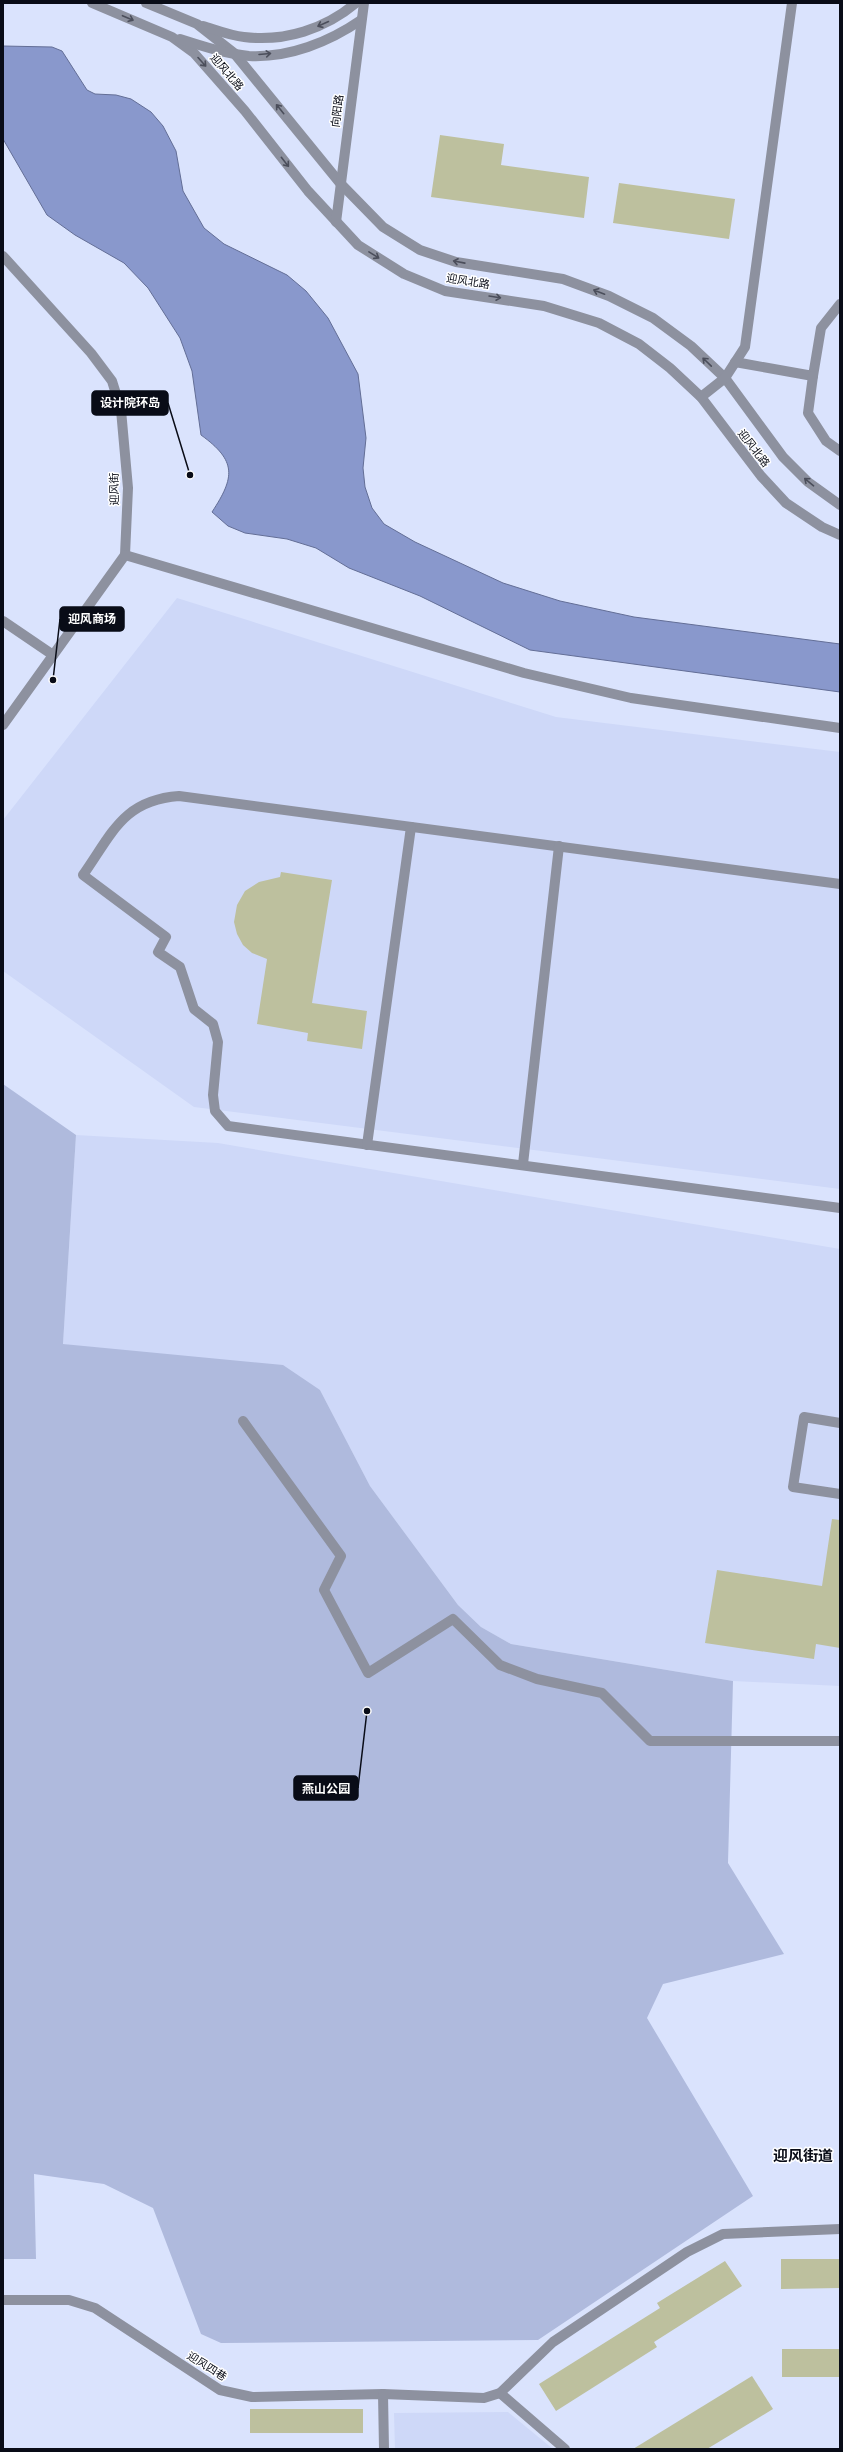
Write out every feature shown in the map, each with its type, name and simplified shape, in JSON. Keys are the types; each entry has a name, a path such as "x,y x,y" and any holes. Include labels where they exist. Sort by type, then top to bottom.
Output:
{"street":[{"name":"迎风北路","path":"92,3 172,37 194,53 336,222 358,245 398,270 445,291 544,306 599,324 640,344 670,368 701,397 761,476 786,503 822,527 840,535"},
{"name":"迎风北路","path":"146,3 197,24 234,53 340,183 383,227 420,250 456,262 563,279 609,296 653,318 691,346 724,378 783,457 808,482 840,506"},
{"path":"197,24 244,37 274,38 298,34 322,25 340,16 356,3"},
{"name":"向阳路","path":"336,222 364,3"},
{"path":"701,397 724,378 745,347 792,3"},
{"path":"172,37 249,56 286,52 311,46 337,36 361,20"},
{"name":"迎风街","path":"3,256 91,353 112,381 121,410 128,488 125,555"},
{"path":"840,304 821,328 808,413 826,441 840,451"},
{"path":"735,362 813,376"},
{"path":"3,724 125,555 524,673 631,698 840,728"},
{"path":"3,621 53,655"},
{"path":"840,884 179,796 161,797 139,805 123,818 83,875 166,937 158,952 180,967 194,1008 213,1024 216,1033 218,1042 214,1095 215,1111 228,1126 523,1164 840,1208"},
{"path":"367,1144 411,827"},
{"path":"523,1164 559,846"},
{"path":"840,1422 804,1417 794,1487 840,1494"},
{"path":"243,1421 341,1556 324,1590 368,1673 453,1619 500,1665 537,1680 602,1693 650,1741 840,1742"},
{"path":"565,2449 500,2393 553,2342 687,2252 723,2234 840,2229"},
{"name":"迎风四巷","path":"3,2300 69,2300 95,2308 220,2390 252,2396 383,2394 484,2398 500,2393"},
{"path":"383,2394 384,2449"}],"shaded area":[{"path":"3,46 52,47 62,51 87,90 95,94 116,95 131,99 151,112 163,126 176,151 183,191 204,228 224,244 287,275 306,291 328,318 358,374 366,438 363,468 365,487 372,508 384,524 415,542 503,583 560,601 634,617 840,644 840,692 530,650 420,596 349,568 316,548 287,539 245,533 228,526 212,512 225,489 229,470 221,453 213,444 201,435 192,371 180,338 148,288 124,263 75,235 47,215 3,139"},
{"path":"177,598 556,717 840,752 840,1189 194,1107 3,971 3,820"},
{"path":"3,1084 76,1135 63,1344 283,1365 320,1390 370,1486 458,1605 481,1627 511,1644 733,1681 728,1863 784,1954 663,1984 647,2018 753,2196 538,2340 221,2343 201,2334 153,2208 104,2184 34,2174 36,2259 3,2259"},
{"path":"76,1135 218,1143 840,1249 840,1686 733,1681 511,1644 481,1627 458,1605 370,1486 320,1390 63,1344"},
{"path":"508,2412 553,2449 395,2449 394,2413"}],"building":[{"path":"440,135 504,144 501,165 589,177 584,218 431,197"},
{"path":"619,183 735,199 729,239 613,223"},
{"path":"281,872 332,880 312,1003 367,1011 362,1049 307,1041 308,1033 257,1024 267,959 252,953 243,945 237,934 234,922 237,905 245,891 259,882 280,877"},
{"path":"832,1519 840,1520 840,1648 816,1644 814,1659 705,1643 717,1570 822,1586"},
{"path":"781,2259 840,2259 840,2288 781,2289"},
{"path":"725,2261 742,2286 654,2342 657,2347 556,2411 539,2384 660,2308 657,2303"},
{"path":"782,2349 840,2349 840,2377 782,2377"},
{"path":"752,2376 773,2409 707,2449 633,2449"},
{"path":"250,2409 363,2409 363,2433 250,2433"}],"place":[{"name":"设计院环岛","path":"190,475"},
{"name":"迎风商场","path":"53,680"},
{"name":"燕山公园","path":"367,1711"}],"district":[{"name":"迎风街道","path":"803,2156"}]}
